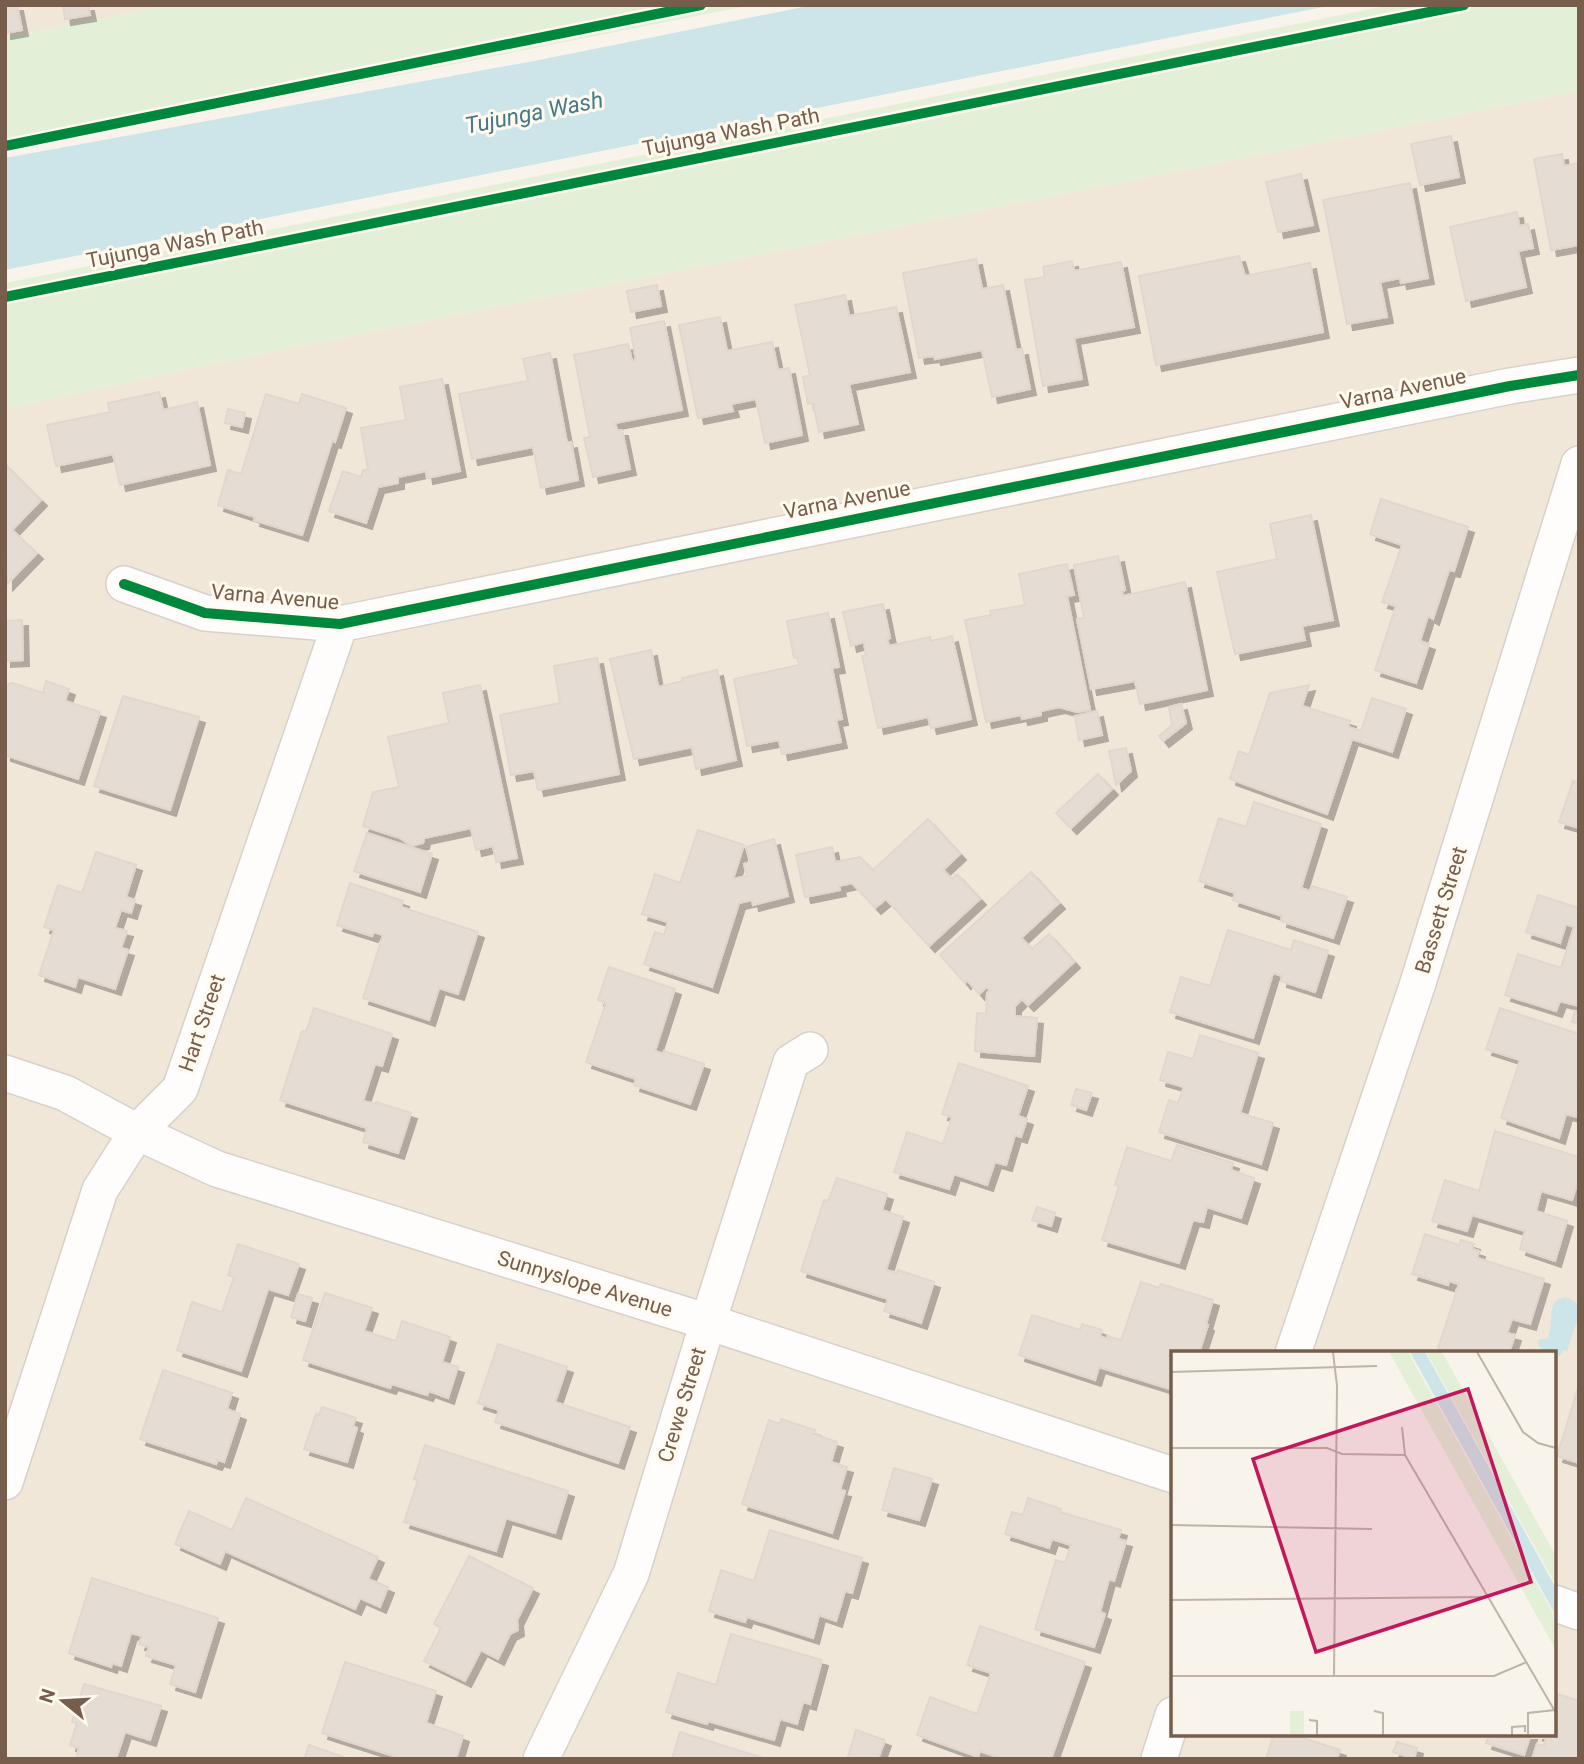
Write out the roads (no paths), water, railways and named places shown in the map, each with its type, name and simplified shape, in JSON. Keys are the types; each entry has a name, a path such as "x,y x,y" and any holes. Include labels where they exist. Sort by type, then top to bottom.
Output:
{"street":[{"name":"Varna Avenue","path":"124,583 205,613 340,624 1510,386 1579,375"},
{"name":"Bassett Street","path":"1294,1351 1417,986 1579,464"},
{"name":"Hart Street","path":"5,1482 100,1190 137,1132 180,1089 340,624"},
{"name":"Crewe Street","path":"541,1759 631,1574 791,1062 810,1050"},
{"name":"Sunnyslope Avenue","path":"5,1073 65,1093 137,1132 217,1169 708,1322 1171,1474"},
{"path":"1556,1605 1579,1612"},
{"path":"1158,1759 1171,1722"}],"water":[{"name":"Tujunga Wash","path":"813,5 1333,5 5,270 5,158 539,60"},
{"path":"1566,1297 1576,1302 1579,1315 1567,1351 1563,1350 1556,1357 1556,1351 1543,1351 1537,1343 1540,1339 1547,1339 1552,1308 1559,1299"}]}
